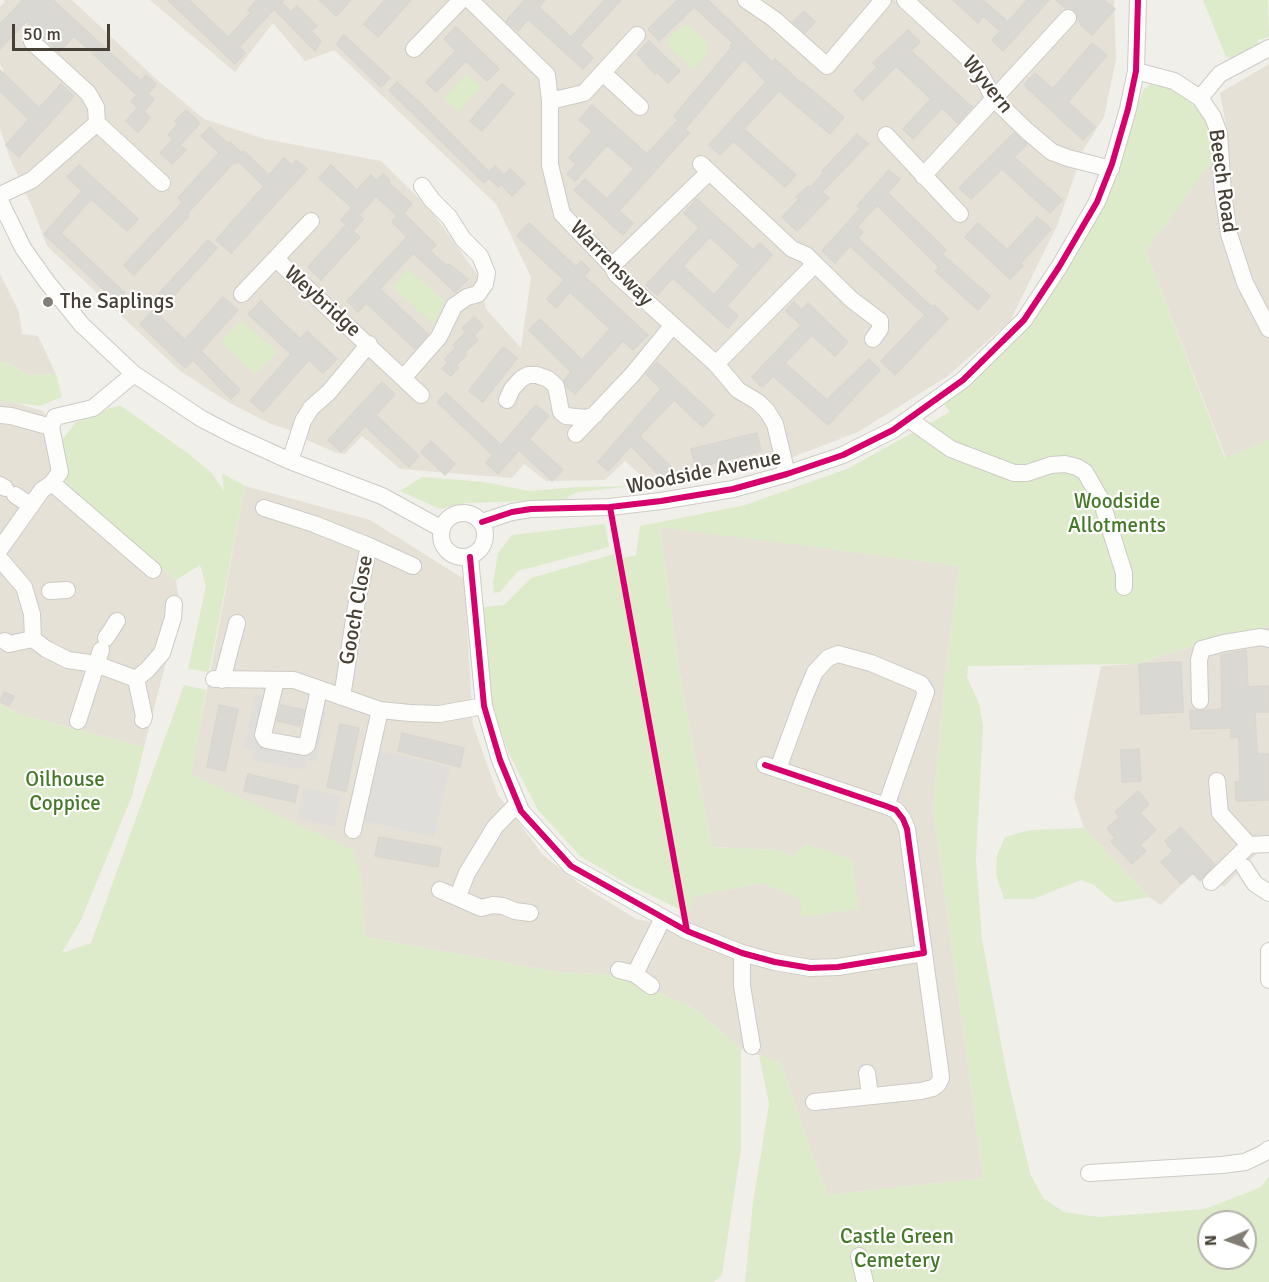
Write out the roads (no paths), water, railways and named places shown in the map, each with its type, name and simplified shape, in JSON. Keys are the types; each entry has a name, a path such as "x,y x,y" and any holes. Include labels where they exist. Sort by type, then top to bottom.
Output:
{"street":[{"path":"414,48 461,0"},
{"name":"Warrensway","path":"470,0 547,75 550,101 550,165 562,214 612,266 616,274 716,364 738,390 758,402 767,411 775,424 788,474"},
{"path":"746,0 774,19 827,66 883,0"},
{"name":"Wyvern","path":"904,0 970,60 979,71 994,99 1052,152 1111,169"},
{"name":"Woodside Avenue","path":"482,522 512,512 531,509 610,507 661,501 733,489 788,474 843,455 910,420 963,380 1024,320 1059,267 1097,202 1111,169 1136,71 1138,0"},
{"path":"923,176 1068,18"},
{"path":"550,101 584,93 637,35"},
{"path":"32,42 88,93 96,107 97,123 162,183"},
{"path":"1200,98 1220,74 1269,48"},
{"name":"Beech Road","path":"1136,71 1174,81 1200,98 1213,117 1219,133 1226,220 1232,246 1245,283 1269,329"},
{"path":"603,73 640,107"},
{"path":"0,195 32,180 97,123"},
{"path":"886,135 960,214"},
{"path":"612,266 705,168 792,249 811,260 852,300 880,321 880,329 873,339"},
{"path":"404,377 439,337 454,306 467,297 478,294 485,284 487,273 480,256 463,239 449,217 422,186"},
{"path":"0,201 23,248 47,282 82,325 134,374 202,419 290,461 382,496 442,529"},
{"name":"Weybridge","path":"242,294 311,221"},
{"name":"Weybridge","path":"276,259 421,395"},
{"path":"716,364 811,260"},
{"path":"576,434 596,415 672,326"},
{"name":"Weybridge","path":"290,461 303,421 311,408 329,392 369,344"},
{"path":"0,549 42,490 52,483 60,471 51,427 55,417 93,408 134,374"},
{"path":"507,400 512,389 521,379 528,375 537,375 548,379 556,386 561,412 566,416 586,418 596,415"},
{"path":"0,415 51,427"},
{"path":"910,420 951,448 1014,473 1027,473 1051,465 1065,464 1085,472 1093,482 1101,500 1124,573 1124,587"},
{"path":"52,483 153,570"},
{"path":"7,490 31,506"},
{"name":"Gooch Close","path":"264,508 314,524 369,546 356,607 342,697"},
{"path":"458,514 469,514 482,522 485,530 483,547 470,557 455,556 444,547 441,538 442,529 446,521 458,514"},
{"path":"369,546 413,566"},
{"path":"470,557 484,706 500,760 521,811 571,866 687,931 742,953 797,967 838,967 924,953"},
{"path":"0,559 24,587 38,593 67,590"},
{"path":"33,639 32,614 38,593"},
{"path":"143,720 141,681 162,653 173,618 174,604"},
{"path":"78,721 101,650 117,621"},
{"path":"237,623 218,679 294,680 380,710 439,714 484,706"},
{"path":"1200,701 1199,660 1202,650 1233,641 1261,637 1269,639"},
{"path":"5,641 9,644 33,639 46,649 68,660 101,650"},
{"path":"101,650 141,681"},
{"path":"814,1102 921,1091 933,1088 938,1084 940,1078 907,829 903,819 896,810 886,806 772,767 815,672 828,658 838,654 871,663 921,684 926,692 920,715 886,806"},
{"path":"276,680 263,735 266,740 304,747 307,745 319,689"},
{"path":"353,830 380,710"},
{"path":"1217,781 1220,813 1249,845"},
{"path":"458,896 467,873 495,827 518,803"},
{"path":"1211,882 1249,845 1269,844"},
{"path":"1244,867 1255,884 1269,893"},
{"path":"440,890 481,908 493,905 503,906 520,917"},
{"path":"651,986 627,972 663,918"},
{"path":"1269,951 1269,980"},
{"path":"742,953 742,986 752,1046"},
{"path":"867,1073 870,1096"},
{"path":"1089,1173 1222,1166 1245,1162 1269,1149"},
{"path":"859,1256 865,1282"}],"place":[{"name":"The Saplings","path":"48,302"}],"park label":[{"name":"Woodside Allotments","path":"1117,514"},
{"name":"Oilhouse Coppice","path":"65,792"},
{"name":"Castle Green Cemetery","path":"897,1249"}]}
